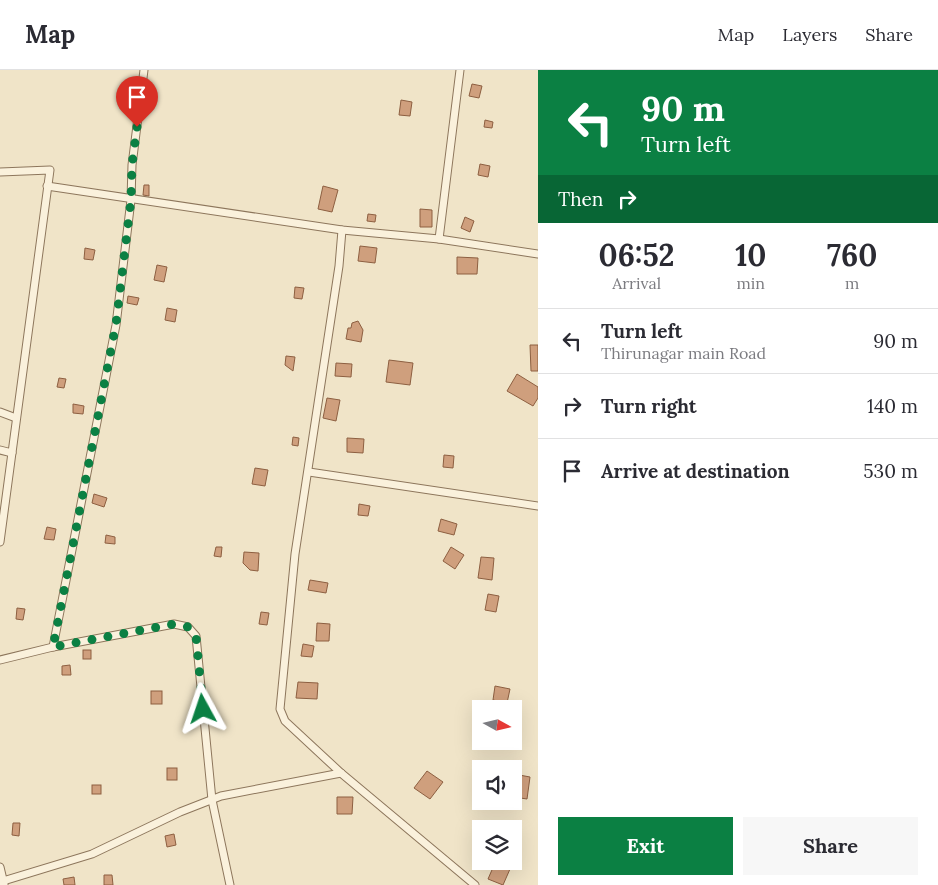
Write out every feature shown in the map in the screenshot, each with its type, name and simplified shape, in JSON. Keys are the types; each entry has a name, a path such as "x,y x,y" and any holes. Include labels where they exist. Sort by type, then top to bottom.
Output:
{"street":[{"path":"53,647 116,324 131,200 132,165 144,70"},
{"path":"439,239 460,70"},
{"path":"0,172 50,170 0,542"},
{"path":"47,186 342,230 439,239 538,254"},
{"path":"342,230 339,266 295,554 280,709 285,721 341,773 475,885"},
{"path":"0,412 16,418"},
{"path":"0,450 12,453"},
{"path":"308,472 538,506"},
{"path":"0,660 53,647 174,624 188,627 196,636 212,800 230,885"},
{"path":"0,867 2,883 92,854 180,812 221,796 341,773"}],"building":[{"path":"472,84 482,86 479,98 469,96"},
{"path":"401,100 412,102 410,116 399,115"},
{"path":"485,120 493,122 492,128 484,127"},
{"path":"480,164 490,166 488,177 478,175"},
{"path":"144,185 149,185 149,196 143,195"},
{"path":"323,186 338,190 332,212 318,209"},
{"path":"420,209 432,210 432,227 420,227"},
{"path":"368,214 376,215 375,222 367,221"},
{"path":"465,217 474,221 470,232 461,228"},
{"path":"360,246 377,248 375,263 358,261"},
{"path":"85,248 95,250 93,260 84,259"},
{"path":"457,257 478,258 477,274 457,274"},
{"path":"157,265 167,267 164,282 154,280"},
{"path":"295,287 304,288 302,299 294,298"},
{"path":"128,296 139,298 137,305 127,303"},
{"path":"167,308 177,310 175,322 165,320"},
{"path":"358,321 363,330 361,342 346,339 348,328 351,328 352,323"},
{"path":"530,345 538,345 538,371 531,371"},
{"path":"286,356 295,357 293,371 285,365"},
{"path":"389,360 413,363 410,385 386,382"},
{"path":"336,363 352,364 351,377 335,376"},
{"path":"517,374 538,387 538,398 533,406 507,391"},
{"path":"59,378 66,379 64,388 57,387"},
{"path":"327,398 340,400 336,421 323,418"},
{"path":"73,404 84,406 83,414 73,413"},
{"path":"293,437 299,438 298,446 292,445"},
{"path":"347,438 364,439 363,453 347,452"},
{"path":"444,455 454,456 453,468 443,467"},
{"path":"255,468 268,470 265,486 252,484"},
{"path":"94,494 107,498 104,507 92,503"},
{"path":"359,504 370,506 368,516 358,515"},
{"path":"441,519 457,524 454,535 438,531"},
{"path":"47,527 56,529 54,540 44,539"},
{"path":"106,535 115,537 115,544 105,543"},
{"path":"216,547 222,547 221,557 214,556"},
{"path":"451,547 464,555 455,569 443,561"},
{"path":"244,552 259,553 258,571 250,570 243,563"},
{"path":"481,557 494,558 492,580 478,578"},
{"path":"310,580 328,583 326,593 308,590"},
{"path":"488,594 499,596 496,612 485,610"},
{"path":"17,608 25,609 23,620 16,619"},
{"path":"261,612 269,613 267,625 259,624"},
{"path":"317,623 330,624 329,641 316,641"},
{"path":"303,644 314,646 312,657 301,656"},
{"path":"83,650 91,650 91,659 83,659"},
{"path":"70,665 71,675 62,675 62,666"},
{"path":"298,682 318,683 317,699 296,698"},
{"path":"495,686 510,689 508,700 493,700"},
{"path":"151,691 162,691 162,704 151,704"},
{"path":"167,768 177,768 177,780 167,780"},
{"path":"427,771 443,782 430,799 414,788"},
{"path":"522,776 530,777 527,799 522,798"},
{"path":"92,785 101,785 101,794 92,794"},
{"path":"337,797 353,797 352,814 337,814"},
{"path":"13,823 20,823 19,836 12,835"},
{"path":"174,834 176,845 167,847 165,836"},
{"path":"492,870 510,870 503,885 488,879"},
{"path":"104,875 112,875 113,885 104,885"},
{"path":"74,877 75,885 64,885 63,879"}],"route":[{"path":"137,127 132,165 131,200 116,324 53,647 174,624 188,627 196,636 203,709"}]}
